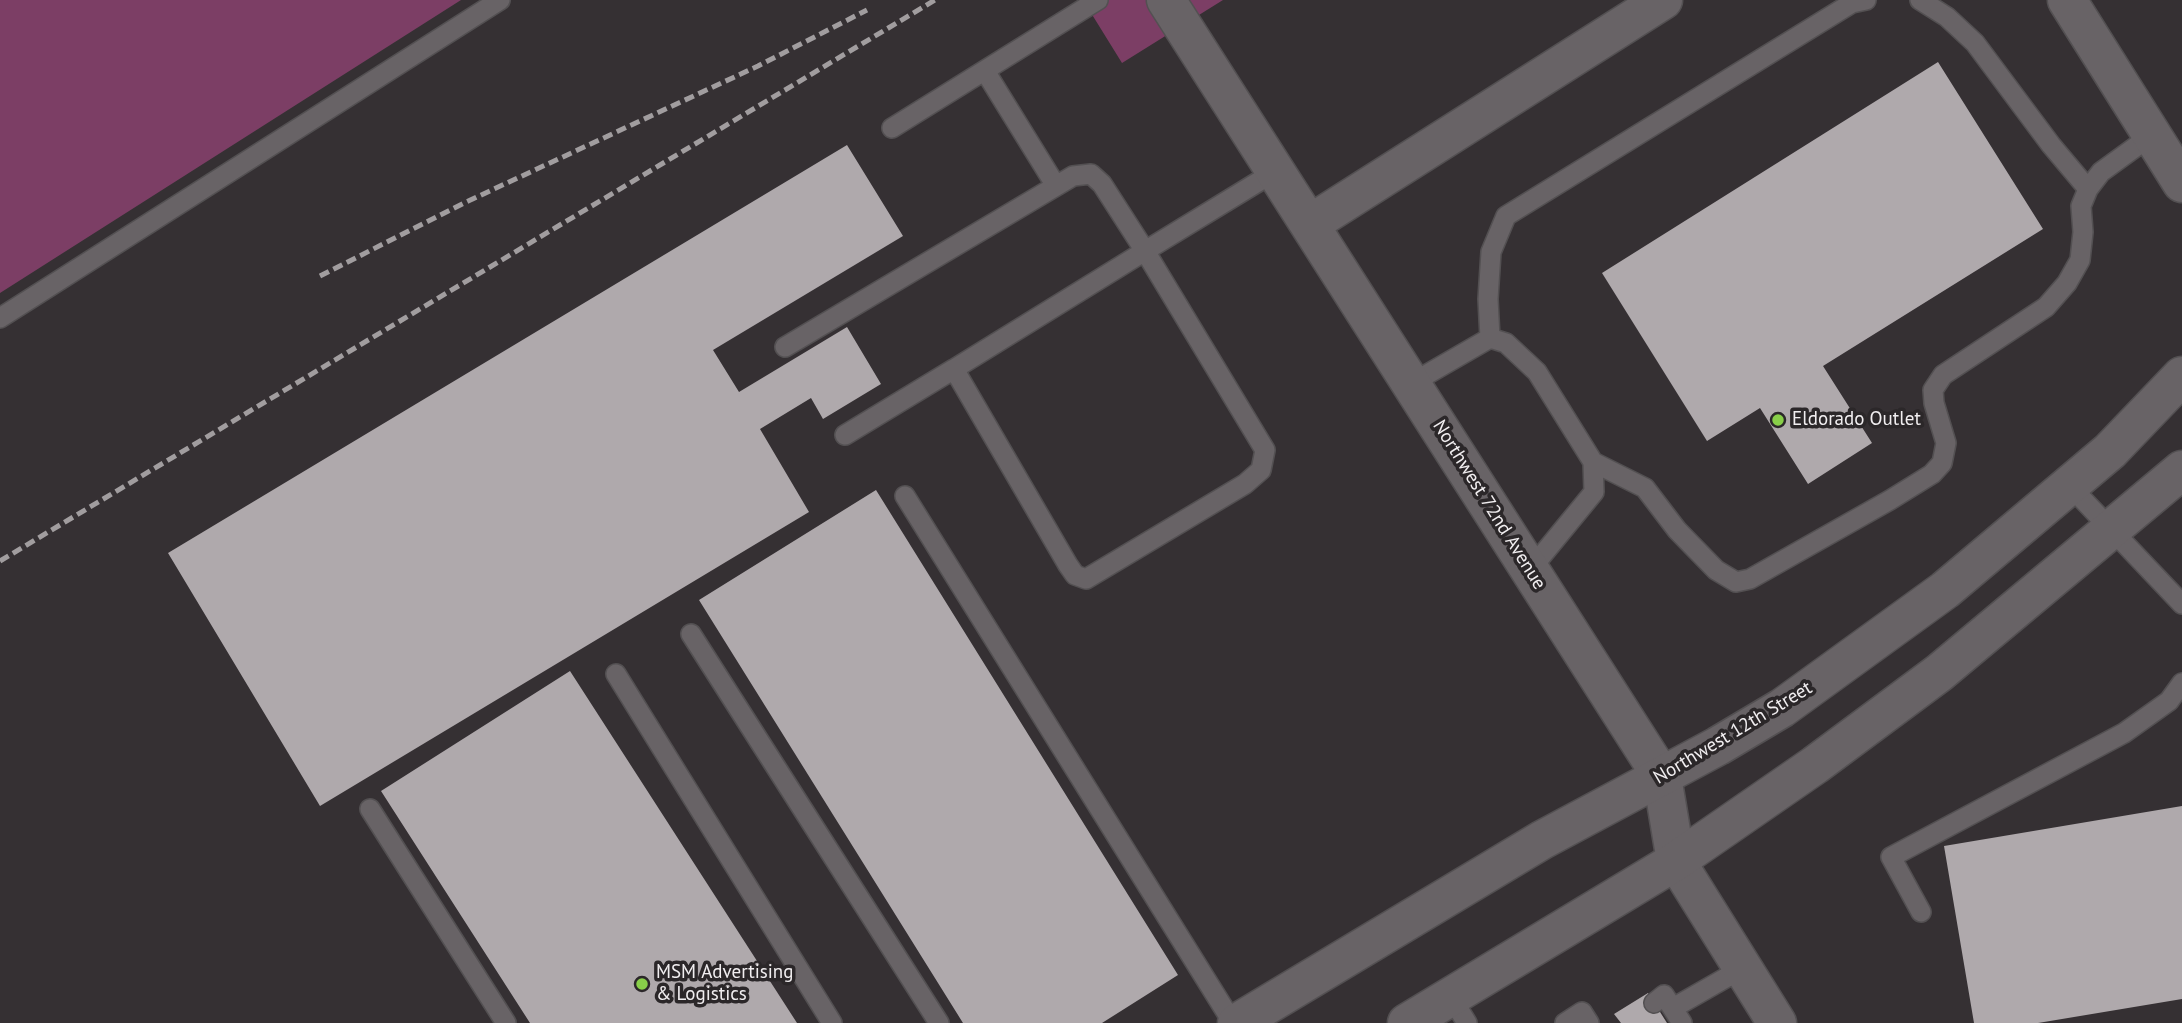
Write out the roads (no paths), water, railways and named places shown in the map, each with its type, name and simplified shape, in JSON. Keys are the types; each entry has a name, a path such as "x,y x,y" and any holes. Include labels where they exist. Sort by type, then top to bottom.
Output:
{"main road":[{"name":"Northwest 72nd Avenue","path":"1166,0 1662,777 1676,861 1777,1023"},
{"path":"1310,224 1663,0"},
{"path":"2067,0 2182,183"},
{"name":"Northwest 12th Street","path":"1235,1023 1542,840 1662,777 1782,708 1945,590 2110,451 2182,376"},
{"path":"1408,1023 1459,1010 1815,765 1939,673 2182,470"}],"lane":[{"path":"0,318 499,0"},
{"path":"892,128 1097,0"},
{"path":"1490,338 1488,299 1491,252 1506,216 1852,3 1866,0"},
{"path":"1920,0 1947,17 1975,43 2051,145 2088,189"},
{"path":"985,71 1056,186"},
{"path":"1592,462 1645,488 1677,530 1716,570 1736,582 1750,579 1891,500 1932,474 1942,463 1946,443 1934,403 1933,390 1943,375 2046,307 2067,283 2080,260 2084,232 2081,206 2088,189 2101,172 2152,135"},
{"path":"845,435 1276,171"},
{"path":"785,347 1073,176 1091,174 1102,184 1145,251 1265,450 1261,470 1245,484 1086,579 1074,575 954,369"},
{"path":"1412,383 1490,338"},
{"path":"1490,338 1506,344 1537,372 1592,462 1594,492 1530,570"},
{"path":"2070,486 2182,604"},
{"path":"905,496 1235,1023"},
{"path":"691,634 939,1023"},
{"path":"616,674 832,1023"},
{"path":"1921,912 1891,857 2124,733 2169,701 2182,684"},
{"path":"370,809 506,1023"},
{"path":"1670,1011 1743,968"},
{"path":"1564,1023 1582,1012 1589,1023"}],"railway":[{"path":"0,561 935,0"},
{"path":"320,276 464,203 758,66 867,10"}],"place":[{"name":"Eldorado Outlet","path":"1778,420"},
{"name":"MSM Advertising & Logistics","path":"642,984"}]}
